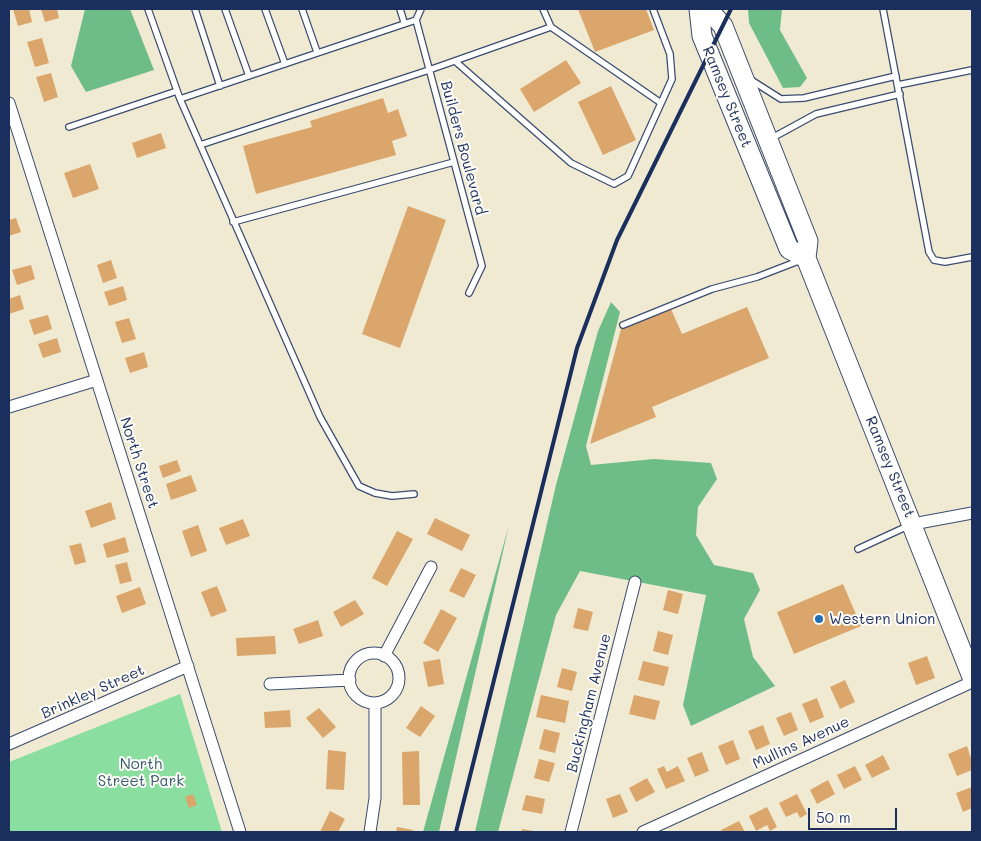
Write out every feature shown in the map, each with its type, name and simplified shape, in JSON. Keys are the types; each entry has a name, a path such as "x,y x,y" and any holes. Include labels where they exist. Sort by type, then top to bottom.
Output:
{"main road":[{"name":"Ramsey Street","path":"699,9 702,36 789,250 806,258"},
{"name":"Ramsey Street","path":"708,9 723,26 808,241 806,258 913,524 972,677"}],"street":[{"name":"North Street","path":"9,102 240,832"},
{"path":"9,407 98,380"},
{"path":"913,524 972,513"},
{"path":"384,656 431,567"},
{"name":"Buckingham Avenue","path":"571,832 636,582"},
{"path":"377,654 391,660 398,672 398,687 389,698 375,703 360,698 354,693 350,680 351,670 361,657 377,654"},
{"name":"Brinkley Street","path":"9,744 188,666"},
{"path":"270,684 350,680"},
{"name":"Mullins Avenue","path":"643,832 972,682"},
{"path":"370,832 375,798 375,703"}],"lane":[{"path":"148,9 180,99 320,417 359,486 375,493 392,496 414,494"},
{"path":"195,9 220,86"},
{"path":"226,9 249,76"},
{"path":"265,9 285,64"},
{"path":"302,9 317,52"},
{"path":"400,9 404,22"},
{"path":"180,99 404,22 416,20 421,9"},
{"path":"543,9 551,27 661,103"},
{"path":"455,61 570,163 614,184 628,176 672,79 670,54 653,9"},
{"path":"883,9 929,252 934,260 945,262 972,258"},
{"name":"Builders Boulevard","path":"416,20 482,266 469,292"},
{"path":"200,145 429,70 551,27"},
{"path":"898,85 972,70"},
{"path":"742,75 781,99 804,98 896,76"},
{"path":"69,127 177,91"},
{"path":"768,140 816,114 900,94"},
{"path":"233,222 454,162"},
{"path":"623,325 712,289 758,277 806,258"},
{"path":"858,549 913,524"}],"green space":[{"path":"85,9 130,9 154,70 86,92 71,66"},
{"path":"748,9 782,9 780,30 807,78 800,87 783,88 749,23"},
{"path":"611,302 620,312 586,446 591,465 654,459 711,463 717,479 698,507 696,535 714,565 753,573 760,590 744,619 753,657 775,686 691,726 683,705 706,595 580,571 556,615 498,832 475,832 556,485 598,331"},
{"path":"509,525 439,832 423,832"},
{"name":"North Street Park","path":"180,694 222,832 9,832 9,762"}],"building":[{"path":"13,9 29,9 32,22 18,26"},
{"path":"41,9 57,9 59,18 45,22"},
{"path":"578,9 646,9 654,30 595,52"},
{"path":"42,38 49,63 35,67 27,42"},
{"path":"566,60 581,83 534,112 520,89"},
{"path":"51,73 58,97 44,102 36,77"},
{"path":"611,86 636,140 603,155 578,102"},
{"path":"383,98 388,113 398,109 407,136 392,141 396,155 256,194 243,146 312,127 310,121"},
{"path":"161,133 166,148 137,158 132,143"},
{"path":"90,164 99,189 73,198 64,173"},
{"path":"408,206 446,220 400,348 362,334"},
{"path":"16,218 21,232 9,236 9,220"},
{"path":"111,260 117,278 103,283 97,265"},
{"path":"31,265 35,279 17,285 12,270"},
{"path":"123,286 127,300 109,306 104,292"},
{"path":"20,295 24,309 9,314 9,299"},
{"path":"747,307 769,358 652,407 656,417 590,444 621,329 671,309 682,334"},
{"path":"48,315 52,329 34,335 29,320"},
{"path":"129,318 136,339 122,343 115,322"},
{"path":"57,338 61,352 43,358 38,344"},
{"path":"144,352 148,367 130,373 125,358"},
{"path":"177,460 181,471 163,478 159,466"},
{"path":"191,475 197,491 171,500 166,484"},
{"path":"111,502 116,519 91,528 85,511"},
{"path":"435,518 470,535 462,551 427,534"},
{"path":"243,519 250,536 226,545 219,528"},
{"path":"198,525 207,551 191,557 182,531"},
{"path":"397,531 413,539 387,586 372,578"},
{"path":"125,537 129,552 107,558 103,544"},
{"path":"81,543 86,562 75,565 69,546"},
{"path":"127,562 132,581 120,584 115,565"},
{"path":"461,568 476,575 464,598 449,591"},
{"name":"Western Union","path":"843,584 861,626 794,654 777,612"},
{"path":"217,586 227,611 211,617 201,592"},
{"path":"140,587 146,604 122,613 116,596"},
{"path":"668,590 683,594 678,614 663,610"},
{"path":"355,600 364,614 341,627 333,612"},
{"path":"578,608 593,612 588,631 573,628"},
{"path":"441,609 457,618 438,652 423,643"},
{"path":"318,620 323,636 299,644 293,629"},
{"path":"658,631 673,635 668,655 653,651"},
{"path":"275,636 276,654 237,656 236,638"},
{"path":"927,656 935,678 916,685 908,663"},
{"path":"440,659 444,684 428,687 423,662"},
{"path":"643,661 669,667 664,686 638,680"},
{"path":"562,668 577,672 572,691 557,687"},
{"path":"845,680 855,702 840,709 830,687"},
{"path":"541,695 569,701 565,723 536,717"},
{"path":"634,695 660,701 655,720 629,714"},
{"path":"817,698 824,717 810,723 802,704"},
{"path":"421,706 435,716 420,737 406,728"},
{"path":"319,708 336,727 323,738 306,718"},
{"path":"290,710 291,727 265,728 264,712"},
{"path":"791,712 798,730 784,736 776,718"},
{"path":"763,725 770,744 756,750 748,731"},
{"path":"544,729 560,733 555,753 539,749"},
{"path":"733,740 740,759 726,765 718,746"},
{"path":"967,746 972,761 972,770 957,776 948,754"},
{"path":"328,750 346,752 344,790 326,789"},
{"path":"419,751 420,805 403,805 402,752"},
{"path":"702,752 709,771 695,777 687,758"},
{"path":"883,755 890,769 872,778 865,765"},
{"path":"539,759 555,763 549,782 534,778"},
{"path":"664,766 667,772 678,766 685,781 666,789 657,769"},
{"path":"855,766 862,780 844,789 837,775"},
{"path":"647,778 655,792 636,802 629,788"},
{"path":"828,780 835,794 817,804 810,790"},
{"path":"972,787 972,808 963,812 956,793"},
{"path":"193,794 197,805 189,808 185,797"},
{"path":"620,794 628,812 613,818 606,799"},
{"path":"797,794 807,814 800,818 797,812 786,817 779,803"},
{"path":"526,795 545,799 542,814 522,810"},
{"path":"767,807 777,827 770,831 767,825 756,831 749,816"},
{"path":"330,811 345,819 338,832 320,832"},
{"path":"739,821 745,832 722,832 721,830"},
{"path":"397,827 413,830 413,832 396,832"},
{"path":"522,829 534,831 534,832 521,832"}],"railway":[{"path":"456,832 577,348 617,240 731,9"}],"place":[{"name":"Western Union","path":"819,619"}]}
